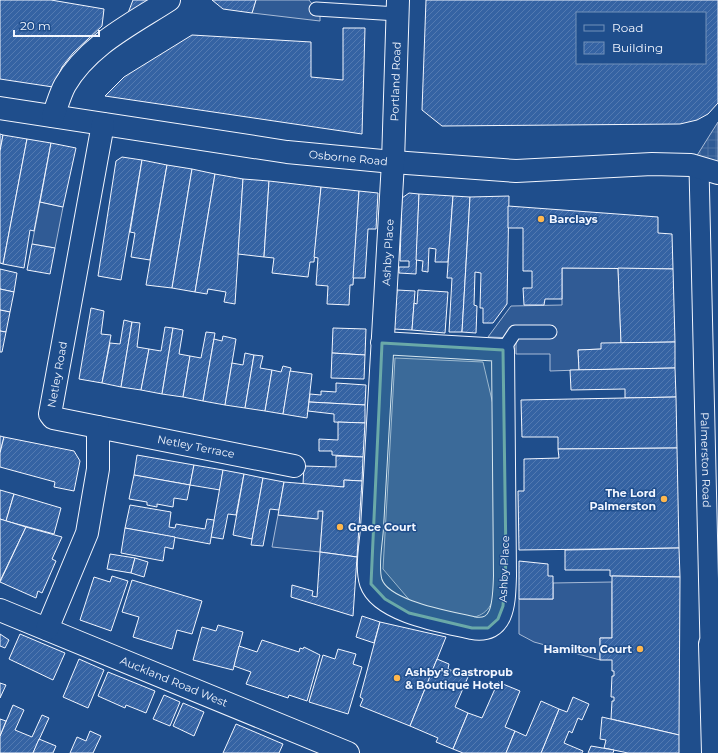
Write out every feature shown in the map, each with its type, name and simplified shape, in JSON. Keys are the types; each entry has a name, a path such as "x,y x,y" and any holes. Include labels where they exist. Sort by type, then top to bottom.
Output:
{"street":[{"path":"53,116 65,85 82,62 98,46 169,0"},
{"name":"Portland Road","path":"393,162 398,7"},
{"name":"Osborne Road","path":"0,108 286,152 393,162 516,171 652,164 691,165 708,170"},
{"name":"Netley Road","path":"98,427 53,418 50,414 103,124"},
{"name":"Ashby Place","path":"393,162 369,572 371,584 386,599 409,613 481,630 488,628 498,619 503,606 505,592 506,504 503,350"},
{"name":"Palmerston Road","path":"708,170 714,644 713,753"},
{"path":"382,342 503,350"},
{"path":"48,629 87,533 98,469 98,427"},
{"name":"Netley Terrace","path":"98,427 294,466"},
{"name":"Auckland Road West","path":"0,610 348,753"}],"lane":[{"path":"316,9 398,7"},
{"path":"503,350 515,332 550,332"}],"highlighted area":[{"path":"382,343 503,350 506,561 503,606 498,619 488,628 472,628 409,613 385,599 371,584"}],"shaded area":[{"path":"256,0 309,0 320,14 320,21 252,13"},
{"path":"718,122 718,173 691,165"},
{"path":"40,202 63,207 55,248 32,244"},
{"path":"562,268 618,268 621,343 601,349 578,350 579,370 550,371 550,354 516,354 516,338 488,337 511,306 562,305"},
{"path":"395,358 483,362 495,413 497,586 492,603 486,611 470,618 412,603 383,569"},
{"path":"318,511 323,511 320,552 272,547 278,515 317,519"},
{"path":"612,582 612,638 600,638 600,660 534,642 519,634 519,599 553,599 553,583"}],"building":[{"path":"0,0 51,0 104,9 102,26 73,53 62,67 53,87 0,79"},
{"path":"133,0 150,0 128,13"},
{"path":"212,0 256,0 252,13 223,9"},
{"path":"426,0 718,0 718,103 708,114 697,120 680,124 442,126 422,110"},
{"path":"343,28 365,28 362,134 105,96 124,77 192,35 311,42 311,77 343,80"},
{"path":"0,134 3,135 0,151"},
{"path":"3,135 27,139 3,264 0,263 0,151"},
{"path":"27,139 51,143 34,231 30,230 24,268 3,264"},
{"path":"51,143 76,148 63,207 40,202"},
{"path":"122,157 142,160 121,280 98,276 116,161"},
{"path":"142,160 167,165 150,260 131,257 135,233 130,232"},
{"path":"167,165 192,169 172,288 146,285"},
{"path":"192,169 215,174 195,292 172,288"},
{"path":"215,174 243,179 235,304 224,302 226,292 208,289 207,294 195,292"},
{"path":"243,179 269,181 264,257 238,254"},
{"path":"269,181 321,187 314,262 310,262 308,277 272,273 274,258 264,257"},
{"path":"321,187 359,191 353,285 350,285 349,305 327,304 328,286 316,285 318,258 314,257"},
{"path":"359,191 378,193 376,229 368,229 365,278 353,278"},
{"path":"409,193 419,194 416,274 399,273 399,267 409,267 409,261 400,261 402,198"},
{"path":"419,194 453,196 448,262 435,262 436,249 429,248 428,272 422,271 423,261 416,260"},
{"path":"453,196 470,197 462,332 449,332 452,278 447,278"},
{"path":"509,196 507,304 493,323 483,323 483,308 480,308 481,273 475,272 474,305 477,306 476,333 462,332 470,197"},
{"path":"508,206 658,217 658,233 672,234 673,269 562,268 562,299 545,299 544,305 524,305 523,288 532,288 532,271 523,271 523,228 508,228"},
{"path":"32,244 55,248 50,274 27,270"},
{"path":"618,268 673,269 675,342 621,343"},
{"path":"0,269 17,273 14,292 0,289"},
{"path":"0,289 14,292 10,312 0,310"},
{"path":"397,290 415,291 412,330 394,329"},
{"path":"418,290 448,292 445,333 412,330 414,303 417,304"},
{"path":"91,308 104,311 101,334 111,335 102,383 79,379"},
{"path":"0,310 10,312 6,332 0,331"},
{"path":"124,320 132,322 121,387 102,383 110,343 120,344"},
{"path":"132,322 140,323 137,347 149,349 141,390 121,387"},
{"path":"165,327 173,328 162,394 141,390 149,349 161,351"},
{"path":"173,328 183,330 179,354 190,356 183,397 162,394"},
{"path":"333,328 366,329 365,355 332,353"},
{"path":"0,331 6,332 2,352 0,352"},
{"path":"206,332 215,333 203,401 183,397 190,356 201,358"},
{"path":"223,336 236,339 225,405 203,401 214,339 222,341"},
{"path":"675,342 675,368 579,370 578,350 601,349 601,343"},
{"path":"245,353 254,355 245,408 225,405 232,363 243,365"},
{"path":"332,353 365,355 364,379 331,378"},
{"path":"254,355 263,356 260,368 272,370 265,411 245,408"},
{"path":"283,366 291,368 283,414 265,411 272,370 281,372"},
{"path":"675,368 676,397 625,398 625,389 571,390 570,370"},
{"path":"290,371 312,374 307,418 283,414"},
{"path":"336,383 366,385 365,405 309,402 310,394 321,395 321,391 336,392"},
{"path":"676,397 677,448 558,449 558,437 522,437 521,400"},
{"path":"309,402 365,405 365,423 334,422 334,414 308,411"},
{"path":"338,422 365,423 363,457 332,455 332,451 319,451 319,439 338,440"},
{"path":"0,436 4,437 0,453"},
{"path":"4,437 74,451 80,461 74,491 54,487 55,482 0,467 0,453"},
{"path":"677,448 679,548 519,550 518,491 524,491 524,459 559,458 558,449"},
{"path":"137,455 194,465 190,485 134,475"},
{"path":"336,456 363,457 362,481 344,480 344,487 303,484 304,466 336,467"},
{"path":"194,465 223,470 220,490 190,485"},
{"path":"223,470 244,474 236,515 228,514 223,539 211,537"},
{"path":"244,474 263,478 252,539 233,535"},
{"path":"134,475 190,485 187,500 174,498 173,507 157,504 157,507 147,505 147,502 129,499"},
{"path":"263,478 284,482 279,510 270,509 263,546 251,545"},
{"name":"Grace Court","path":"344,480 362,481 357,557 320,552 323,511 318,511 318,519 278,515 284,482 344,487"},
{"path":"0,490 14,494 6,521 0,519"},
{"path":"14,494 61,508 54,534 6,521"},
{"path":"130,505 171,512 169,527 175,528 176,524 205,529 207,519 214,520 210,544 125,528"},
{"path":"0,519 26,527 0,581"},
{"path":"26,527 62,537 52,559 56,561 42,593 38,591 36,598 0,582"},
{"path":"125,528 175,537 173,549 165,547 163,561 121,553"},
{"path":"679,548 680,577 610,576 610,570 565,570 565,550"},
{"path":"320,552 357,557 353,616 291,597 292,585 313,591 312,596 317,597"},
{"path":"110,554 135,558 131,573 107,569"},
{"path":"135,558 148,562 144,577 131,573"},
{"path":"519,561 548,564 548,576 553,576 553,599 519,599"},
{"path":"112,576 128,581 111,631 80,620 94,577 110,582"},
{"name":"Hamilton Court","path":"612,576 680,577 679,735 611,719 612,701 614,701 614,697 611,697 612,676 614,676 614,671 612,671 612,660 600,660 600,638 612,638"},
{"path":"132,580 202,601 192,634 177,630 172,649 133,637 139,617 122,612"},
{"path":"362,616 380,622 374,643 356,637"},
{"name":"Ashby's Gastropub & Boutique Hotel","path":"380,622 446,637 410,726 360,706 363,699 360,697"},
{"path":"218,625 243,632 233,670 193,660 202,627 216,631"},
{"path":"0,634 9,640 5,648 0,646"},
{"path":"20,634 65,653 53,680 9,659"},
{"path":"262,640 299,652 300,648 303,649 304,647 320,655 307,701 289,695 288,698 246,684 251,672 234,666 239,646 257,652"},
{"path":"338,649 356,654 353,664 362,667 348,714 309,702 323,655 335,659"},
{"path":"79,659 104,670 88,708 63,697"},
{"path":"437,659 449,664 448,669 468,677 455,707 468,713 453,749 436,742 438,738 410,726"},
{"path":"108,672 155,691 146,713 126,705 125,708 98,696"},
{"path":"498,682 520,691 505,727 515,731 506,753 463,753 453,749 468,713 482,718"},
{"path":"0,683 6,685 0,698"},
{"path":"164,695 180,702 170,726 153,719"},
{"path":"573,697 589,704 582,720 578,718 572,733 569,731 564,743 583,751 582,753 541,753 559,709 567,712"},
{"path":"541,701 559,709 541,753 506,753 515,731 526,736"},
{"path":"183,703 204,712 194,736 173,726"},
{"path":"13,705 24,710 15,730 32,737 42,715 49,718 33,753 0,753 0,736"},
{"path":"602,717 679,735 679,753 628,753 604,748 606,740 600,739"},
{"path":"0,719 6,721 0,736"},
{"path":"236,724 283,744 279,753 223,753"},
{"path":"90,731 101,736 93,753 70,753 77,737 86,741"},
{"path":"39,739 56,746 53,753 33,753"},
{"path":"591,746 614,750 613,753 588,753"}],"place":[{"name":"Barclays","path":"541,219"},
{"name":"The Lord Palmerston","path":"664,499"},
{"name":"Grace Court","path":"340,527"},
{"name":"Hamilton Court","path":"640,649"},
{"name":"Ashby's Gastropub & Boutique Hotel","path":"397,678"}]}
